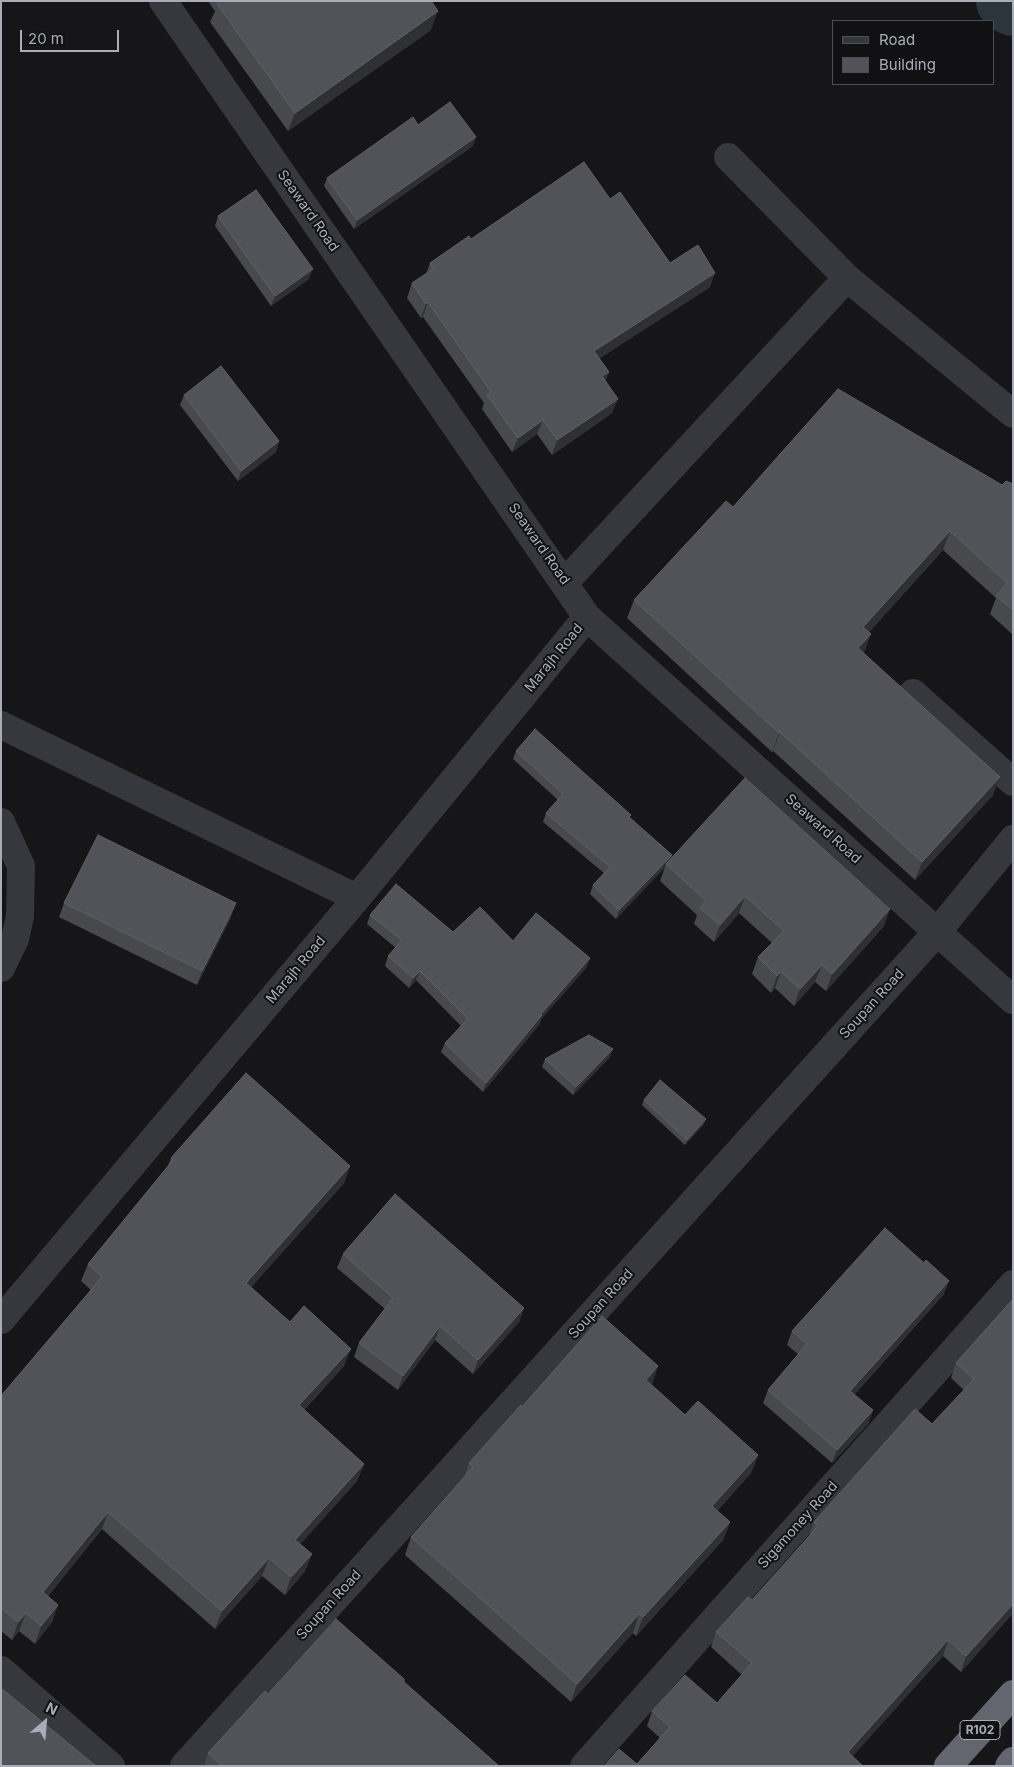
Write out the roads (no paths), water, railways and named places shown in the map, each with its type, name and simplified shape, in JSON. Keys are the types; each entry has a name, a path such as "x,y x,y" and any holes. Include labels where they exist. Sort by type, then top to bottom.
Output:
{"highway":[{"name":"R102","path":"948,1766 1013,1694"},
{"path":"1009,1766 1013,1761"}],"street":[{"name":"Seaward Road","path":"163,1 588,617 1013,1000"},
{"path":"728,157 847,278 1013,414"},
{"path":"564,582 847,278"},
{"name":"Marajh Road","path":"1,1320 357,898 588,617"},
{"path":"913,693 1013,782"},
{"path":"1,726 357,898"},
{"path":"1,822 21,866 20,916 15,939 1,968"},
{"name":"Soupan Road","path":"184,1766 938,931 1013,838"},
{"name":"Sigamoney Road","path":"584,1766 1013,1284"},
{"path":"1,1670 111,1766"}],"waterway":[{"path":"1006,1 1013,6"}]}
